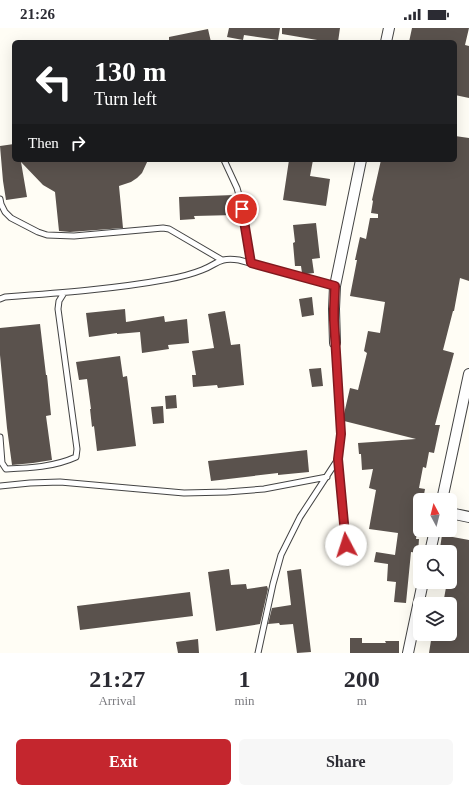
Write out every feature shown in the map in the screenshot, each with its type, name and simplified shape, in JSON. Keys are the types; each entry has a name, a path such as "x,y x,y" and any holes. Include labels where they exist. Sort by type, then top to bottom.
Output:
{"street":[{"path":"386,40 389,28"},
{"path":"335,343 335,286 361,162"},
{"path":"444,493 469,374"},
{"path":"457,514 469,517"},
{"path":"408,653 422,589"}],"lane":[{"path":"225,162 239,195 251,263"},
{"path":"0,199 5,212 11,218 47,235 74,236 163,228 169,229 222,260"},
{"path":"0,299 5,297 122,287 171,279 202,270 222,260 229,259 251,263 335,286"},
{"path":"0,437 2,463 6,469 43,467 67,461 76,457 77,449 58,310 59,301 64,293"},
{"path":"335,343 341,434 338,459 346,545"},
{"path":"258,653 280,555 300,517 338,459"},
{"path":"0,486 60,482 198,493 264,489 327,477"}],"building":[{"path":"229,28 280,28 278,40 244,35 243,40 227,37"},
{"path":"282,28 340,28 338,40 317,40 282,34"},
{"path":"412,28 469,28 465,45 469,46 469,98 457,95 457,40 409,40"},
{"path":"208,29 211,40 169,40 169,37"},
{"path":"457,136 469,138 469,281 460,278 454,311 443,350 454,353 435,425 440,425 434,453 429,452 426,468 423,467 419,488 425,489 424,493 413,493 413,537 419,539 419,545 413,545 413,552 411,552 406,603 394,602 396,582 387,581 388,564 374,562 376,552 395,555 398,533 369,529 376,490 369,488 373,469 362,470 361,454 359,454 358,443 416,439 344,421 344,414 350,388 358,390 367,353 364,351 368,331 380,333 385,302 350,296 360,237 366,239 370,218 378,218 378,214 371,213 381,162 457,162"},
{"path":"12,144 12,162 21,162 27,197 6,200 0,146"},
{"path":"21,162 147,162 142,173 137,178 131,182 119,186 123,228 70,232 59,231 55,192 43,185"},
{"path":"289,162 313,162 310,176 330,179 326,206 283,200"},
{"path":"234,195 235,215 194,216 195,219 180,220 179,197"},
{"path":"316,223 320,258 312,259 314,273 306,274 302,273 301,266 295,266 293,225"},
{"path":"312,297 314,315 302,317 299,299"},
{"path":"125,309 126,322 164,316 165,322 187,319 189,343 168,345 169,349 142,353 140,332 117,333 89,337 86,313"},
{"path":"225,311 231,345 240,344 244,385 218,388 217,385 193,387 192,375 196,375 192,351 214,348 208,314"},
{"path":"40,324 51,415 46,416 52,460 12,465 0,355 0,328"},
{"path":"120,356 123,377 127,376 136,446 97,451 94,426 92,427 87,379 79,380 76,362"},
{"path":"321,368 323,386 312,387 309,369"},
{"path":"176,395 177,408 166,409 165,396"},
{"path":"163,406 164,423 153,424 151,407"},
{"path":"307,450 309,472 278,475 278,473 211,481 208,461"},
{"path":"442,537 453,537 469,540 469,653 429,653 431,641 457,641 457,597 444,597 446,589 457,589 457,545 440,545"},
{"path":"229,569 231,585 246,584 247,589 267,586 268,589 260,624 216,631 208,572"},
{"path":"301,569 311,652 297,653 293,624 268,624 272,608 291,605 287,571"},
{"path":"190,592 193,616 80,630 77,606"},
{"path":"350,638 362,638 362,643 386,643 385,641 399,641 399,653 350,653"},
{"path":"198,639 199,653 178,653 176,642"}],"route":[{"path":"242,209 251,263 335,286 334,320 341,434 338,459 346,545"}]}
